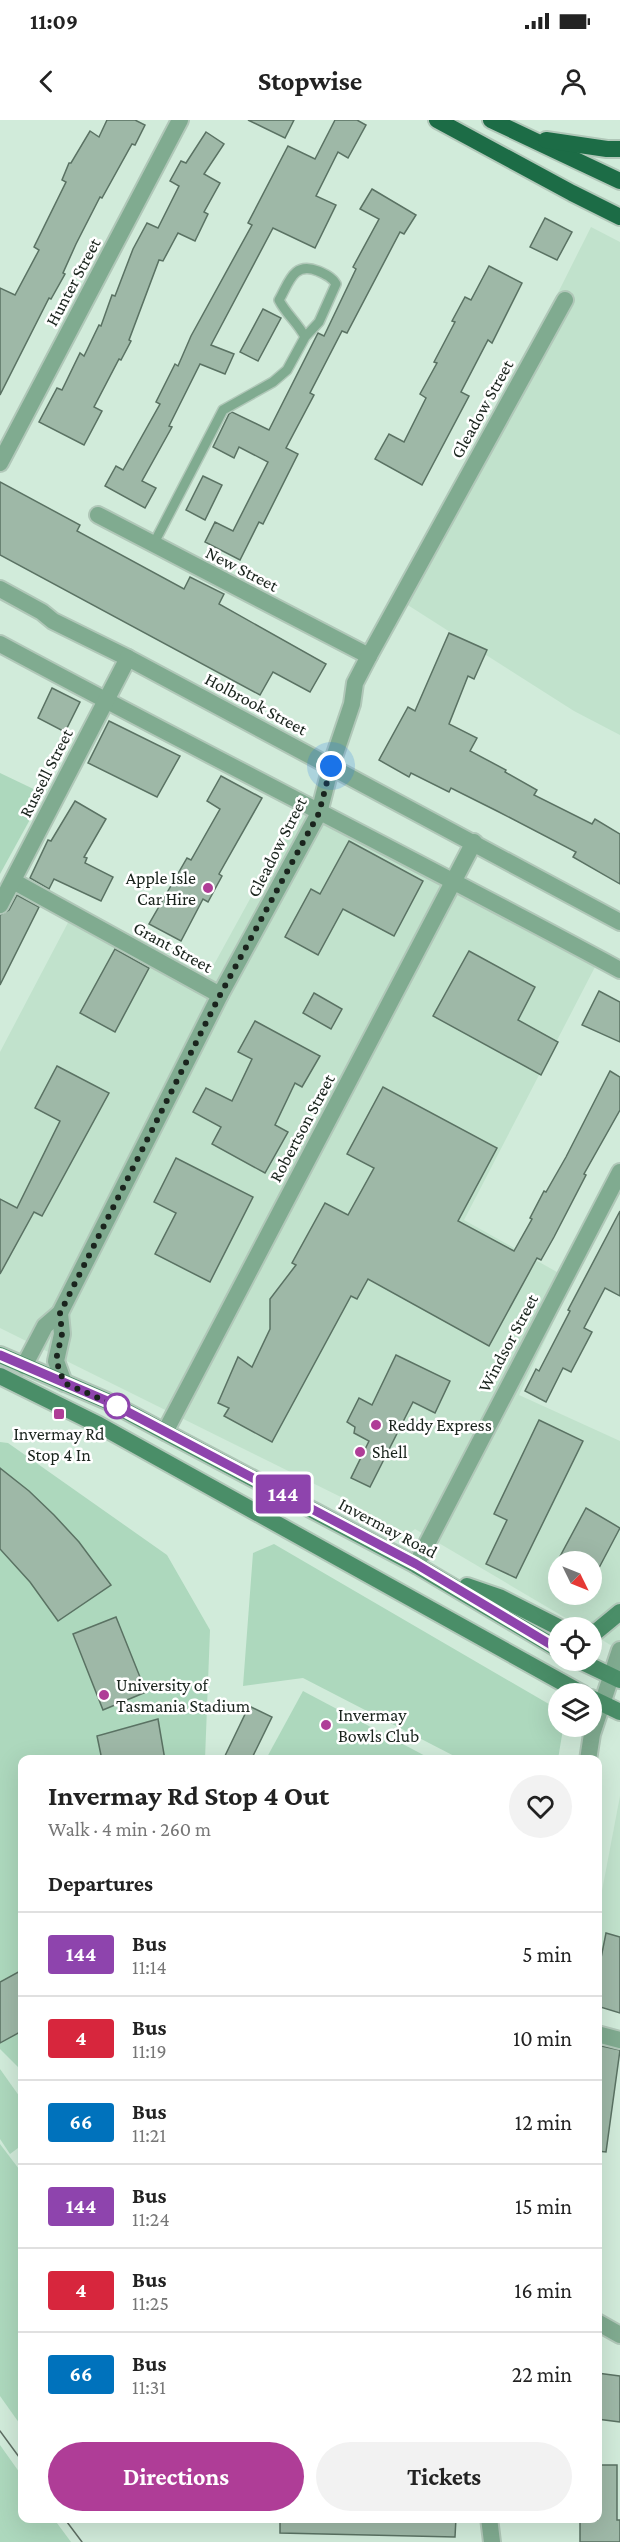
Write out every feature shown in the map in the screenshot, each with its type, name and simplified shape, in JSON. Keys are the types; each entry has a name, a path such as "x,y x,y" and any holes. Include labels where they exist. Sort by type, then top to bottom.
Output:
{"highway":[{"path":"437,120 572,193 619,214"},
{"path":"491,120 620,181"},
{"path":"524,136 607,149 620,148"}],"main road":[{"name":"Invermay Road","path":"0,1355 107,1401 416,1564 548,1643"},
{"path":"18,1385 24,1366"},
{"path":"0,1376 99,1425 563,1683"},
{"path":"435,1576 499,1598 548,1622"},
{"path":"602,1627 620,1612"},
{"path":"601,1671 616,1678"},
{"path":"602,1704 620,1712"}],"street":[{"name":"Hunter Street","path":"0,463 180,120"},
{"name":"Gleadow Street","path":"24,1366 45,1326 60,1313 220,995 319,813 331,766 352,704 355,683 565,300"},
{"name":"New Street","path":"99,515 369,656"},
{"name":"Holbrook Street","path":"0,589 42,612 53,621 128,658 620,922"},
{"path":"0,644 319,813 454,880 620,970"},
{"name":"Russell Street","path":"0,905 128,658"},
{"name":"Robertson Street","path":"165,1432 474,843"},
{"name":"Grant Street","path":"13,881 220,995"},
{"name":"Windsor Street","path":"416,1564 620,1172"},
{"name":"Gleadow Street","path":"60,1313 62,1334 56,1360 64,1383"},
{"path":"602,1694 616,1678 620,1650"},
{"path":"589,1755 592,1737"},
{"path":"602,2035 620,2040"},
{"path":"602,2325 620,2335"},
{"path":"490,2523 492,2542"}],"lane":[{"path":"153,545 223,410 273,382 286,370 305,337 319,322 336,284 333,279 309,267 299,268 279,300 284,310 299,325 305,337"}],"shaded area":[{"path":"591,227 620,242 620,735 574,711 403,602"},
{"path":"0,773 44,794 0,874"},
{"path":"300,808 596,965 464,1220 573,1281 519,1395 620,1441 620,1651 602,1640 602,1617 564,1617 415,1529 410,1533 393,1535 366,1521 355,1504 0,1328 0,1052 72,915 200,990"},
{"name":"University of Tasmania Stadium","path":"0,1442 8,1443 167,1555 210,1630 205,1755 18,1755 18,2067 0,2049"},
{"path":"274,1544 548,1704 548,1737 562,1737 559,1755 452,1755 303,1678 243,1686 253,1553"},
{"name":"Invermay Bowls Club","path":"303,1691 423,1755 268,1755"},
{"path":"620,1796 620,1989 602,1985 602,1891"},
{"path":"0,2069 18,2094 18,2148 10,2154 0,2139"},
{"path":"0,2144 18,2168 18,2421 0,2396"},
{"path":"0,2445 18,2470 18,2523 57,2523 71,2542 0,2542"}],"building":[{"path":"107,120 135,120 145,125 102,198 100,197 76,244 63,273 65,274 51,299 49,298 0,395 0,288 15,295 39,250 34,247 66,182 62,180 69,163 90,131 99,137"},
{"path":"248,120 294,120 285,138"},
{"path":"335,120 357,120 366,125 348,158 338,152 316,196 336,205 315,248 273,228 211,345 234,354 225,374 200,364 169,426 172,427 142,481 156,488 145,508 105,486 116,466 123,470 160,404 156,402 175,364 178,366 191,336 252,225 248,223 288,146 315,159"},
{"path":"206,132 224,144 204,174 220,183 204,212 208,214 195,241 178,233 163,261 159,260 129,340 131,341 94,407 102,411 84,445 39,422 57,388 62,390 80,353 84,356 99,325 101,326 112,295 115,296 133,249 147,223 158,228 179,186 170,181 181,161 186,163"},
{"path":"372,189 416,215 404,234 400,232 347,333 342,331 310,393 314,395 286,448 298,454 263,524 259,522 240,560 205,542 215,522 233,531 268,462 239,447 234,458 213,447 232,412 269,430 318,333 324,336 356,269 353,267 379,219 360,209"},
{"path":"545,218 572,232 557,260 530,247"},
{"path":"489,266 522,283 492,343 488,340 461,392 469,396 422,485 375,459 389,434 404,442 426,398 420,394 455,322 452,321 465,297 471,300"},
{"path":"263,309 281,318 258,361 240,352"},
{"path":"203,476 222,485 205,520 186,510"},
{"path":"0,482 80,525 77,531 184,589 190,577 224,594 219,604 326,664 310,692 273,672 260,695 0,555"},
{"path":"449,633 487,650 474,679 468,676 449,724 477,738 470,751 537,790 534,795 592,824 595,819 620,834 620,884 573,857 576,852 497,811 451,788 449,792 411,773 409,777 379,760 408,707 415,711"},
{"path":"52,688 80,702 65,732 38,718"},
{"path":"109,721 180,756 157,797 88,763"},
{"path":"221,776 262,798 219,874 222,876 208,902 203,899 181,941 149,924 187,858 191,860 220,809 207,801"},
{"path":"75,801 106,819 84,857 87,858 85,863 113,877 101,901 54,879 49,889 30,878 48,840 51,841"},
{"path":"349,841 423,881 394,936 343,909 318,955 285,937 311,889 320,894"},
{"path":"17,895 39,907 0,985 0,915 9,910"},
{"path":"115,949 149,968 115,1032 80,1013"},
{"path":"469,951 535,987 518,1020 558,1042 541,1075 433,1016"},
{"path":"599,991 620,1002 620,1042 582,1025"},
{"path":"314,993 342,1009 331,1029 303,1013"},
{"path":"255,1021 320,1056 302,1087 295,1083 275,1125 288,1132 265,1173 212,1144 221,1127 193,1112 206,1088 232,1101 252,1059 238,1052"},
{"path":"57,1066 109,1093 42,1216 34,1212 0,1274 0,1199 17,1208 60,1121 35,1108"},
{"path":"610,1071 620,1077 620,1110 584,1174 586,1175 554,1237 541,1260 537,1258 489,1346 368,1279 357,1299 351,1296 272,1442 224,1416 229,1408 218,1403 238,1357 252,1367 270,1329 270,1299 296,1265 292,1263 325,1203 348,1215 374,1168 347,1154 383,1087 497,1148 458,1221 514,1251"},
{"path":"176,1158 253,1197 210,1282 155,1254 176,1213 154,1202"},
{"path":"620,1211 620,1296 605,1288 584,1328 592,1332 571,1372 563,1368 546,1402 525,1391 536,1369 539,1371"},
{"path":"396,1355 450,1381 435,1413 413,1402 370,1487 351,1478 369,1441 354,1433 355,1427 347,1422 359,1398 372,1405"},
{"path":"539,1420 583,1441 516,1578 486,1564 507,1520 494,1514"},
{"path":"0,1468 54,1515 79,1542 111,1585 58,1621 30,1582 0,1549"},
{"path":"586,1508 620,1528 602,1562 602,1551 563,1551"},
{"path":"116,1617 146,1692 103,1710 73,1634"},
{"path":"249,1706 272,1717 253,1755 225,1755"},
{"path":"158,1719 164,1755 101,1755 97,1736"},
{"path":"606,1933 620,1937 620,2013 602,2008 602,1953"},
{"path":"18,1972 18,2033 0,2043 0,1982"},
{"path":"602,2046 620,2050 606,2152 602,2152"},
{"path":"602,2374 620,2376 620,2422 602,2420"},
{"path":"602,2465 617,2465 617,2520 620,2520 620,2542 580,2542 580,2523 602,2523"},
{"path":"280,2523 456,2523 455,2537 280,2533"}],"tram line":[{"path":"0,2431 18,2456"},
{"path":"68,2523 82,2542"}],"bus line":[{"name":"144","path":"0,1355 107,1401 147,1422 416,1564 548,1643"}],"place":[{"name":"Apple Isle Car Hire","path":"208,888"},
{"name":"Invermay Rd Stop 4 In","path":"59,1414"},
{"name":"Reddy Express","path":"376,1425"},
{"name":"Shell","path":"360,1452"},
{"name":"University of Tasmania Stadium","path":"104,1695"},
{"name":"Invermay Bowls Club","path":"326,1725"}],"route":[{"path":"117,1406 64,1383 56,1360 62,1334 60,1313 220,995 319,813 331,766"}]}
